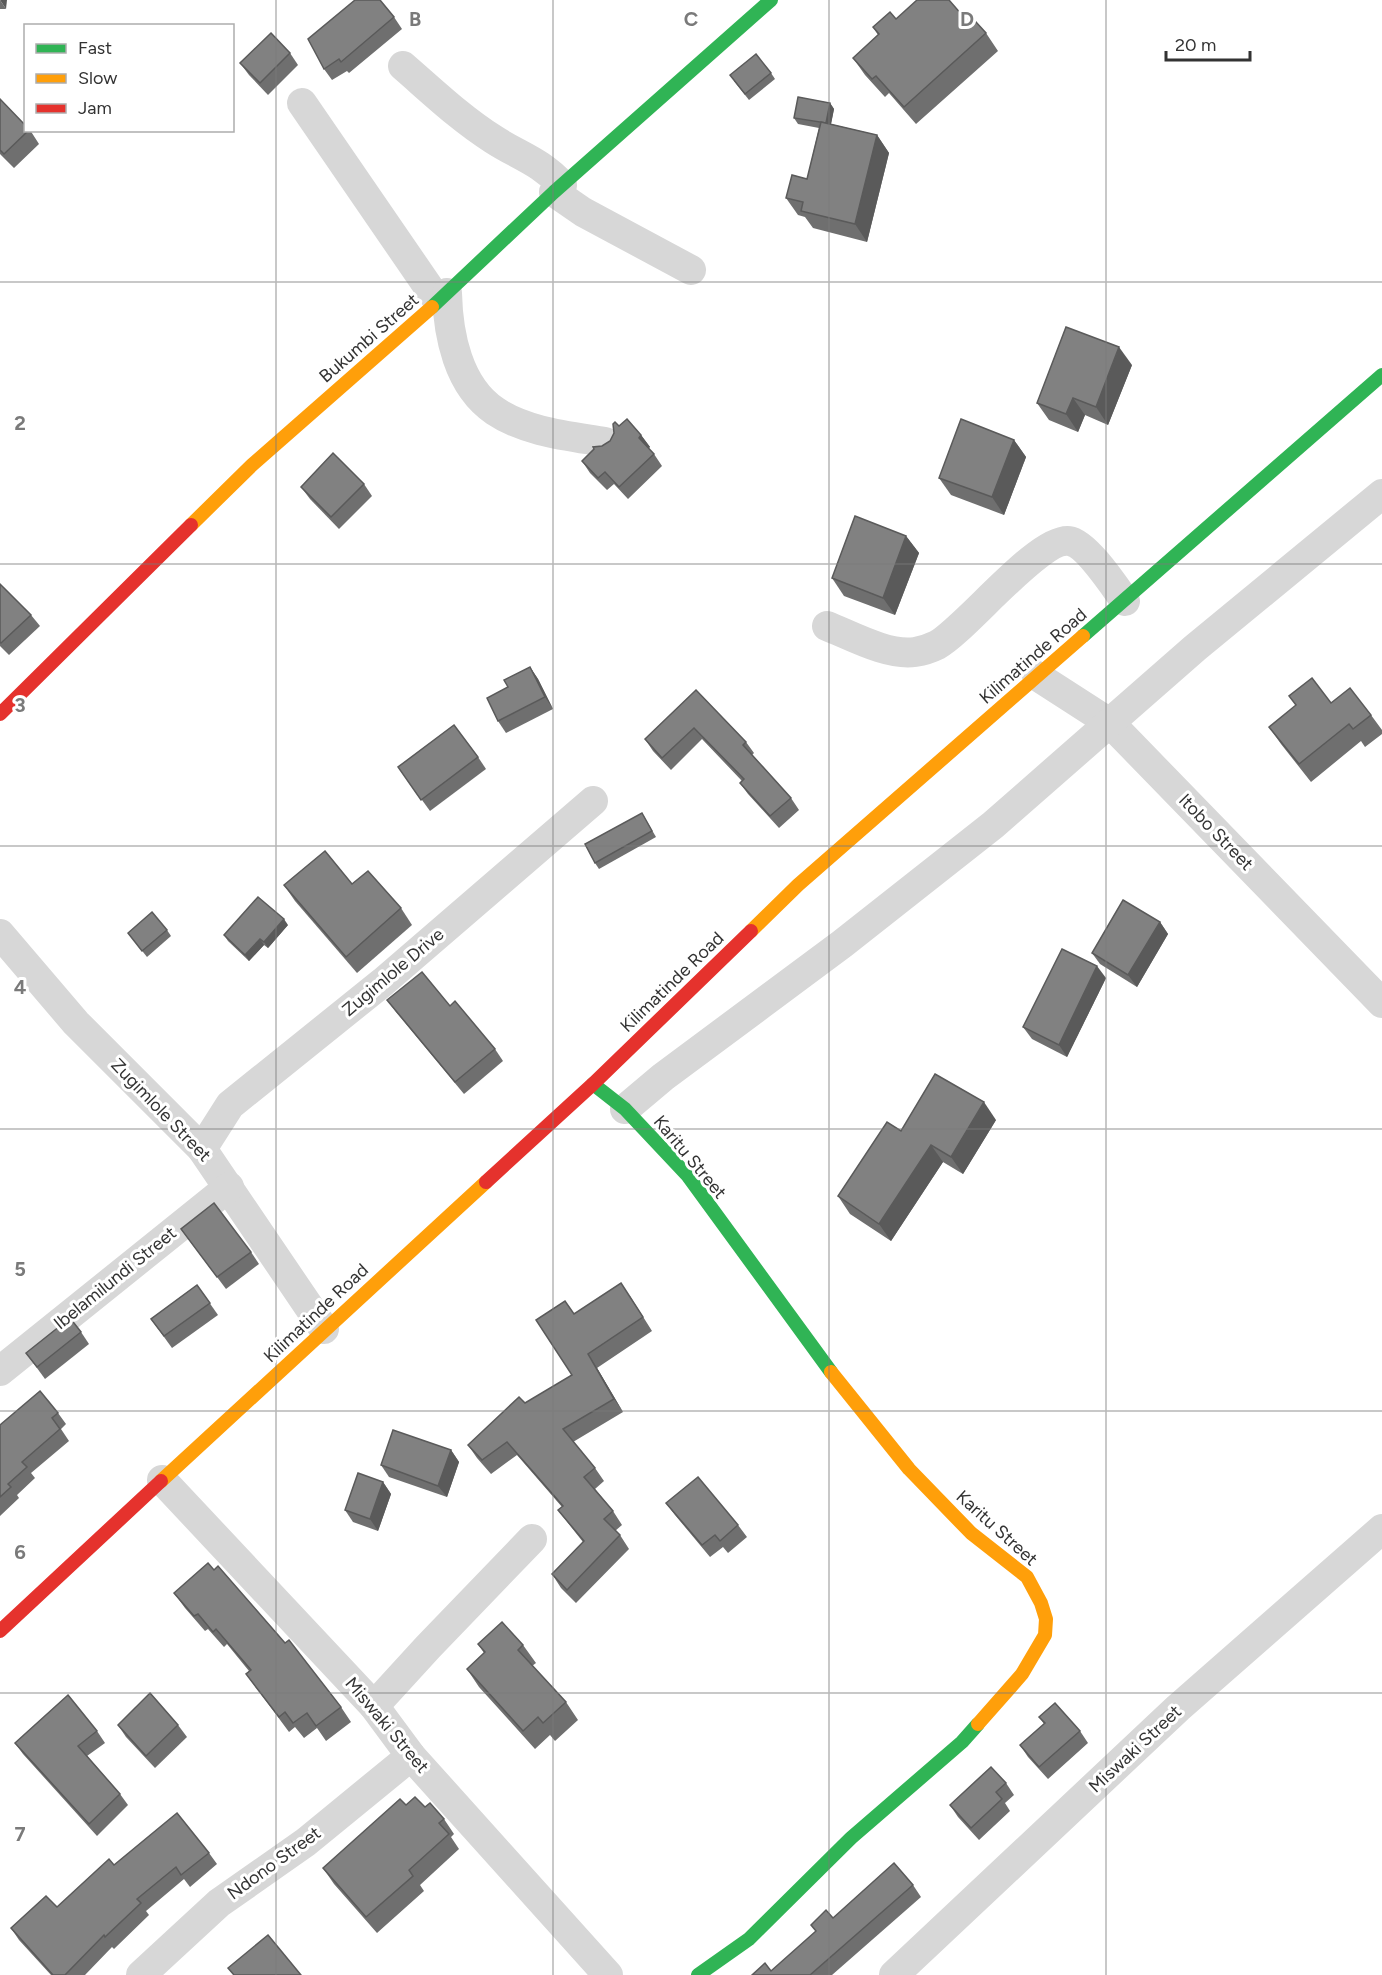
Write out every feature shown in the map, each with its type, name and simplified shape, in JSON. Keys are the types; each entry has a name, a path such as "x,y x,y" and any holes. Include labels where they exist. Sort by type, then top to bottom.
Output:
{"street":[{"name":"Bukumbi Street","path":"0,714 252,465 442,297 756,5"},
{"path":"403,66 452,111 494,140 527,156 549,171 558,188 583,212 691,270"},
{"path":"302,103 442,297 459,362 476,395 496,412 528,426 605,442"},
{"name":"Kilimatinde Road","path":"0,1631 324,1329 593,1084 798,885 1382,375"},
{"path":"625,1109 663,1077 842,944 993,825 1195,648 1382,494"},
{"path":"827,626 884,649 914,652 937,645 1017,571 1056,543 1070,541 1078,545 1098,565 1125,601"},
{"name":"Itobo Street","path":"1037,676 1110,723 1382,1003"},
{"name":"Zugimlole Drive","path":"202,1149 230,1105 383,982 593,801"},
{"name":"Zugimlole Street","path":"0,934 76,1023 202,1149 324,1329"},
{"name":"Karitu Street","path":"593,1084 625,1109 688,1176 838,1382 909,1468 971,1533 1027,1577 1041,1603 1046,1619 1045,1635 1022,1674 962,1742 851,1838 749,1939 699,1975"},
{"name":"Ibelamilundi Street","path":"0,1371 229,1187"},
{"name":"Miswaki Street","path":"162,1480 374,1706 411,1756 590,1969"},
{"name":"Miswaki Street","path":"894,1975 1178,1708 1382,1529"},
{"path":"374,1706 532,1539"},
{"name":"Ndono Street","path":"141,1975 219,1903 306,1842 411,1756"}],"building":[{"path":"355,0 380,0 394,17 341,62 339,59 324,69 308,39"},
{"path":"917,0 949,0 962,15 966,11 986,33 904,107 876,76 872,79 853,58 879,34 873,27 890,12 896,19"},
{"path":"271,33 290,53 260,83 240,63"},
{"path":"756,54 771,73 745,94 730,75"},
{"path":"798,97 830,103 826,123 794,118"},
{"path":"0,99 24,124 24,132 27,132 4,154 0,150"},
{"path":"821,122 877,135 855,224 801,211 803,202 786,198 792,175 807,179"},
{"path":"1066,327 1119,347 1096,407 1073,398 1066,414 1037,403"},
{"path":"627,419 641,435 639,438 654,454 619,487 605,472 598,478 582,461 594,449 593,447 602,446 610,441 614,433 613,424 615,422 619,426"},
{"path":"961,419 1014,440 992,497 939,478"},
{"path":"333,453 364,484 331,517 301,487"},
{"path":"855,516 906,536 883,598 832,578"},
{"path":"0,584 31,615 1,643 0,642"},
{"path":"530,667 545,697 498,721 487,698 508,687 504,680"},
{"path":"1312,678 1331,703 1350,688 1371,715 1353,729 1349,724 1299,764 1269,727 1296,705 1289,696"},
{"path":"696,690 746,742 743,745 791,798 770,816 740,783 744,779 694,728 662,758 645,739"},
{"path":"454,725 478,757 421,800 398,767"},
{"path":"642,813 652,831 595,863 585,844"},
{"path":"325,851 352,884 368,871 401,908 346,957 284,885"},
{"path":"258,897 284,919 264,942 260,939 245,955 224,935"},
{"path":"1123,900 1160,922 1128,975 1092,953"},
{"path":"152,912 167,930 142,951 128,933"},
{"path":"1062,949 1097,966 1059,1045 1023,1027"},
{"path":"422,972 450,1006 455,1001 495,1049 455,1082 387,1000"},
{"path":"935,1074 984,1102 951,1157 931,1145 879,1224 838,1196 887,1122 901,1131"},
{"path":"214,1203 251,1252 217,1277 181,1229"},
{"path":"621,1283 643,1317 588,1354 614,1399 563,1429 595,1468 584,1477 613,1511 604,1519 620,1535 567,1590 552,1574 584,1541 558,1510 563,1506 507,1442 482,1460 468,1445 519,1397 525,1403 572,1375 536,1320 565,1301 574,1314"},
{"path":"197,1285 210,1303 164,1336 151,1319"},
{"path":"70,1318 81,1332 37,1367 26,1353"},
{"path":"40,1391 58,1413 52,1418 60,1429 22,1462 27,1467 8,1484 11,1487 0,1497 0,1425"},
{"path":"393,1430 451,1450 438,1486 381,1465"},
{"path":"358,1473 383,1482 370,1519 345,1510"},
{"path":"698,1477 738,1525 720,1541 715,1535 702,1545 666,1503"},
{"path":"208,1563 214,1570 218,1566 285,1643 289,1640 341,1707 316,1726 307,1713 293,1723 285,1712 279,1717 246,1674 251,1670 216,1629 213,1632 198,1614 194,1616 174,1593"},
{"path":"502,1622 523,1645 518,1650 566,1702 543,1723 538,1717 523,1731 467,1669 485,1652 478,1644"},
{"path":"150,1693 178,1725 146,1756 118,1725"},
{"path":"68,1695 97,1731 78,1746 120,1794 89,1824 15,1743"},
{"path":"1055,1703 1080,1731 1039,1767 1020,1745 1045,1723 1039,1717"},
{"path":"991,1767 1006,1783 996,1792 1002,1799 971,1828 950,1805"},
{"path":"415,1797 425,1807 430,1803 444,1819 439,1823 449,1834 409,1870 413,1876 366,1917 323,1868 400,1799 406,1805"},
{"path":"177,1813 209,1853 181,1875 176,1867 137,1899 141,1903 105,1937 104,1935 65,1975 53,1975 11,1928 46,1896 57,1907 109,1859 114,1865"},
{"path":"894,1863 913,1885 810,1975 752,1975 765,1963 771,1971 816,1931 811,1925 826,1910 833,1918"},
{"path":"268,1935 301,1975 234,1975 228,1968"}],"traffic: fast":[{"path":"432,307 554,192 771,0"},
{"path":"1083,636 1382,375"},
{"path":"593,1084 625,1109 688,1176 831,1372"},
{"path":"698,1975 749,1939 851,1838 962,1742 978,1724"}],"traffic: slow":[{"path":"191,525 252,465 432,307"},
{"path":"751,931 798,885 1083,636"},
{"path":"161,1481 486,1182"},
{"path":"831,1372 909,1469 971,1533 1027,1577 1041,1603 1046,1619 1045,1635 1022,1674 978,1724"}],"traffic: jam":[{"path":"0,714 191,525"},
{"path":"486,1182 593,1084 751,931"},
{"path":"0,1631 161,1481"}]}
